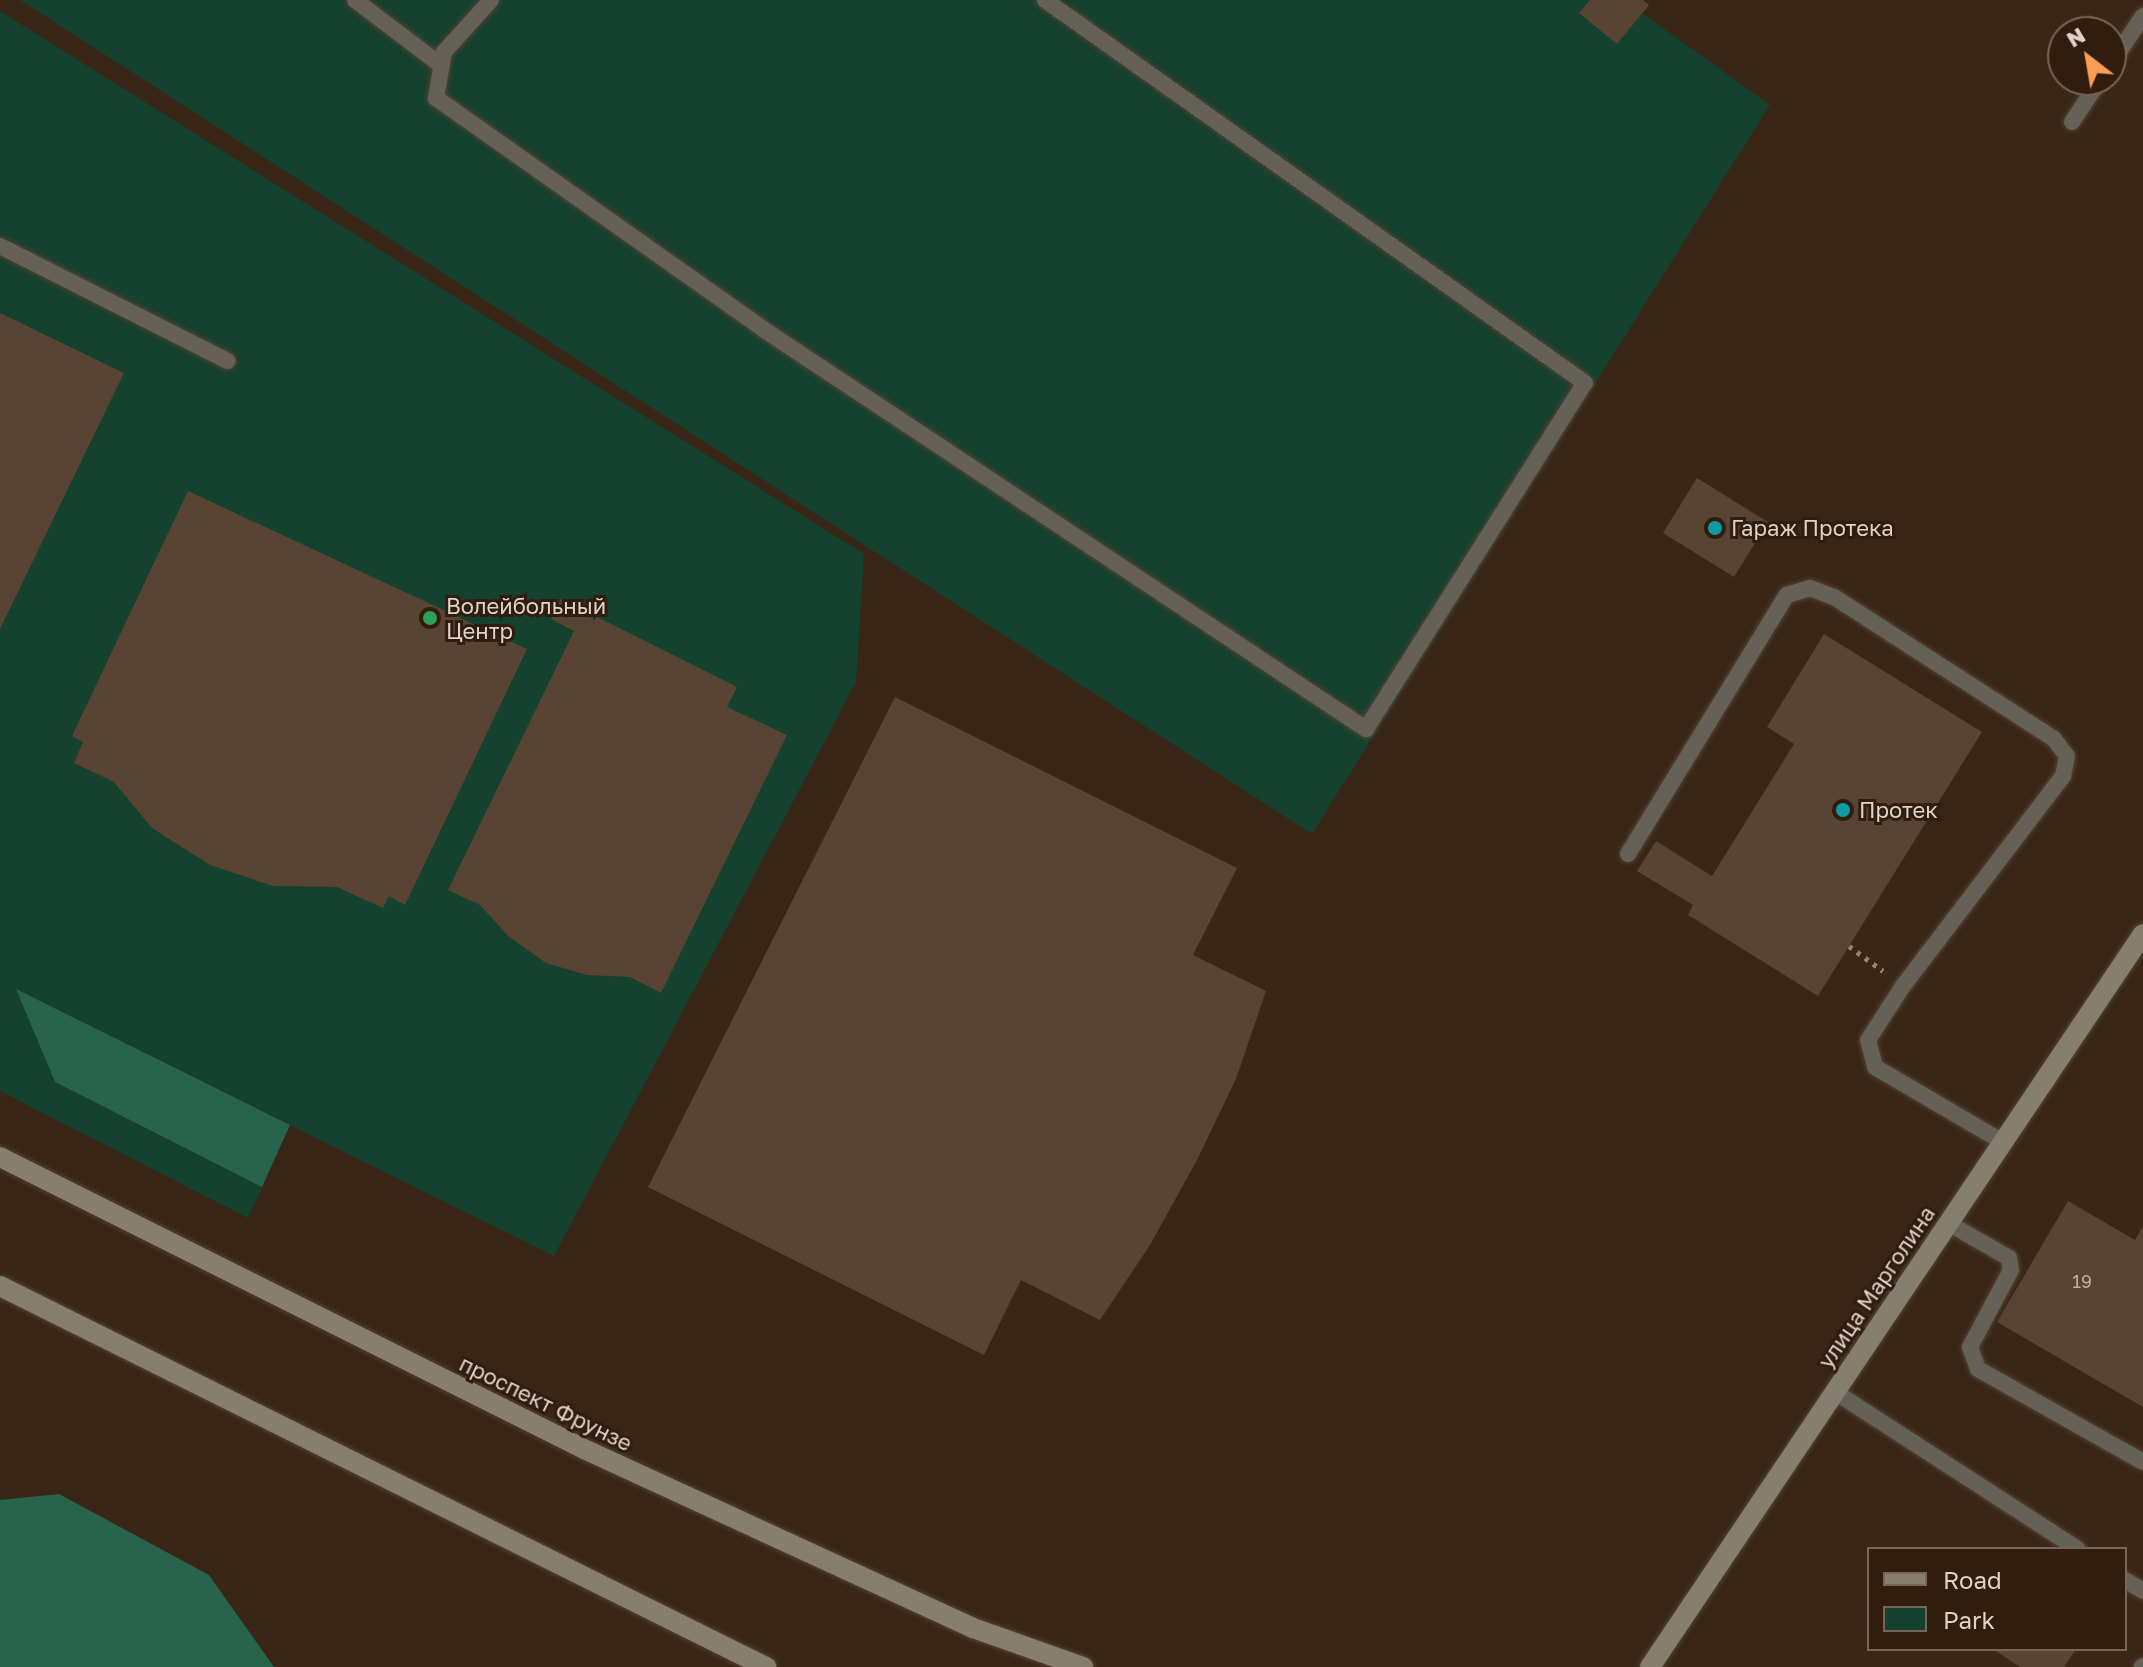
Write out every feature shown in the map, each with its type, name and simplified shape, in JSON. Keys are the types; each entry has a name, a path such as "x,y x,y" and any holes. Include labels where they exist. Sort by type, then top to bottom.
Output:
{"main road":[{"name":"улица Марголина","path":"1650,1667 2143,934"},
{"name":"проспект Фрунзе","path":"0,1157 584,1449 973,1628 1083,1667"},
{"path":"0,1286 766,1667"}],"lane":[{"path":"355,0 442,66"},
{"path":"491,0 444,52 436,98 763,329 1366,729 1585,383 1045,0"},
{"path":"2127,40 2143,16"},
{"path":"2072,122 2089,96"},
{"path":"0,246 228,361"},
{"path":"1628,854 1787,595 1810,588 1834,597 2054,739 2067,756 2063,776 1903,986 1868,1040 1875,1067 2003,1142"},
{"path":"1948,1223 2009,1258 2011,1270 1970,1347 1978,1369 2143,1462"},
{"path":"1835,1392 2075,1547"}],"path":[{"path":"1849,946 1903,986"}],"green space":[{"path":"20,0 1624,0 1770,105 1312,834"},
{"name":"Волейбольный Центр","path":"0,11 864,554 856,682 554,1256 18,990 55,1082 262,1187 248,1218 0,1091"},
{"path":"16,989 290,1125 262,1187 55,1082"},
{"path":"59,1494 209,1575 274,1667 0,1667 0,1500"}],"building":[{"path":"1590,0 1643,0 1649,5 1617,44 1579,13"},
{"path":"0,313 124,373 0,629"},
{"name":"Гараж Протека","path":"1697,478 1768,522 1734,577 1663,533"},
{"path":"188,491 527,649 405,905 389,896 383,908 337,887 273,886 210,865 152,828 114,782 74,763 83,742 72,736"},
{"path":"561,599 737,687 727,707 787,735 661,993 630,977 587,975 546,963 508,936 480,905 448,890 574,631 551,619"},
{"name":"Протек","path":"1824,634 1982,732 1818,996 1688,915 1693,905 1637,871 1656,841 1712,876 1794,744 1767,727"},
{"path":"895,697 1237,868 1193,955 1266,991 1236,1079 1197,1160 1150,1245 1100,1320 1021,1280 984,1355 648,1187"},
{"path":"2068,1201 2135,1240 2143,1226 2143,1407 1997,1322"},
{"path":"1996,1651 2075,1651 2064,1667 2020,1667"}],"place":[{"name":"Гараж Протека","path":"1715,528"},
{"name":"Волейбольный Центр","path":"430,618"},
{"name":"Протек","path":"1843,810"}]}
